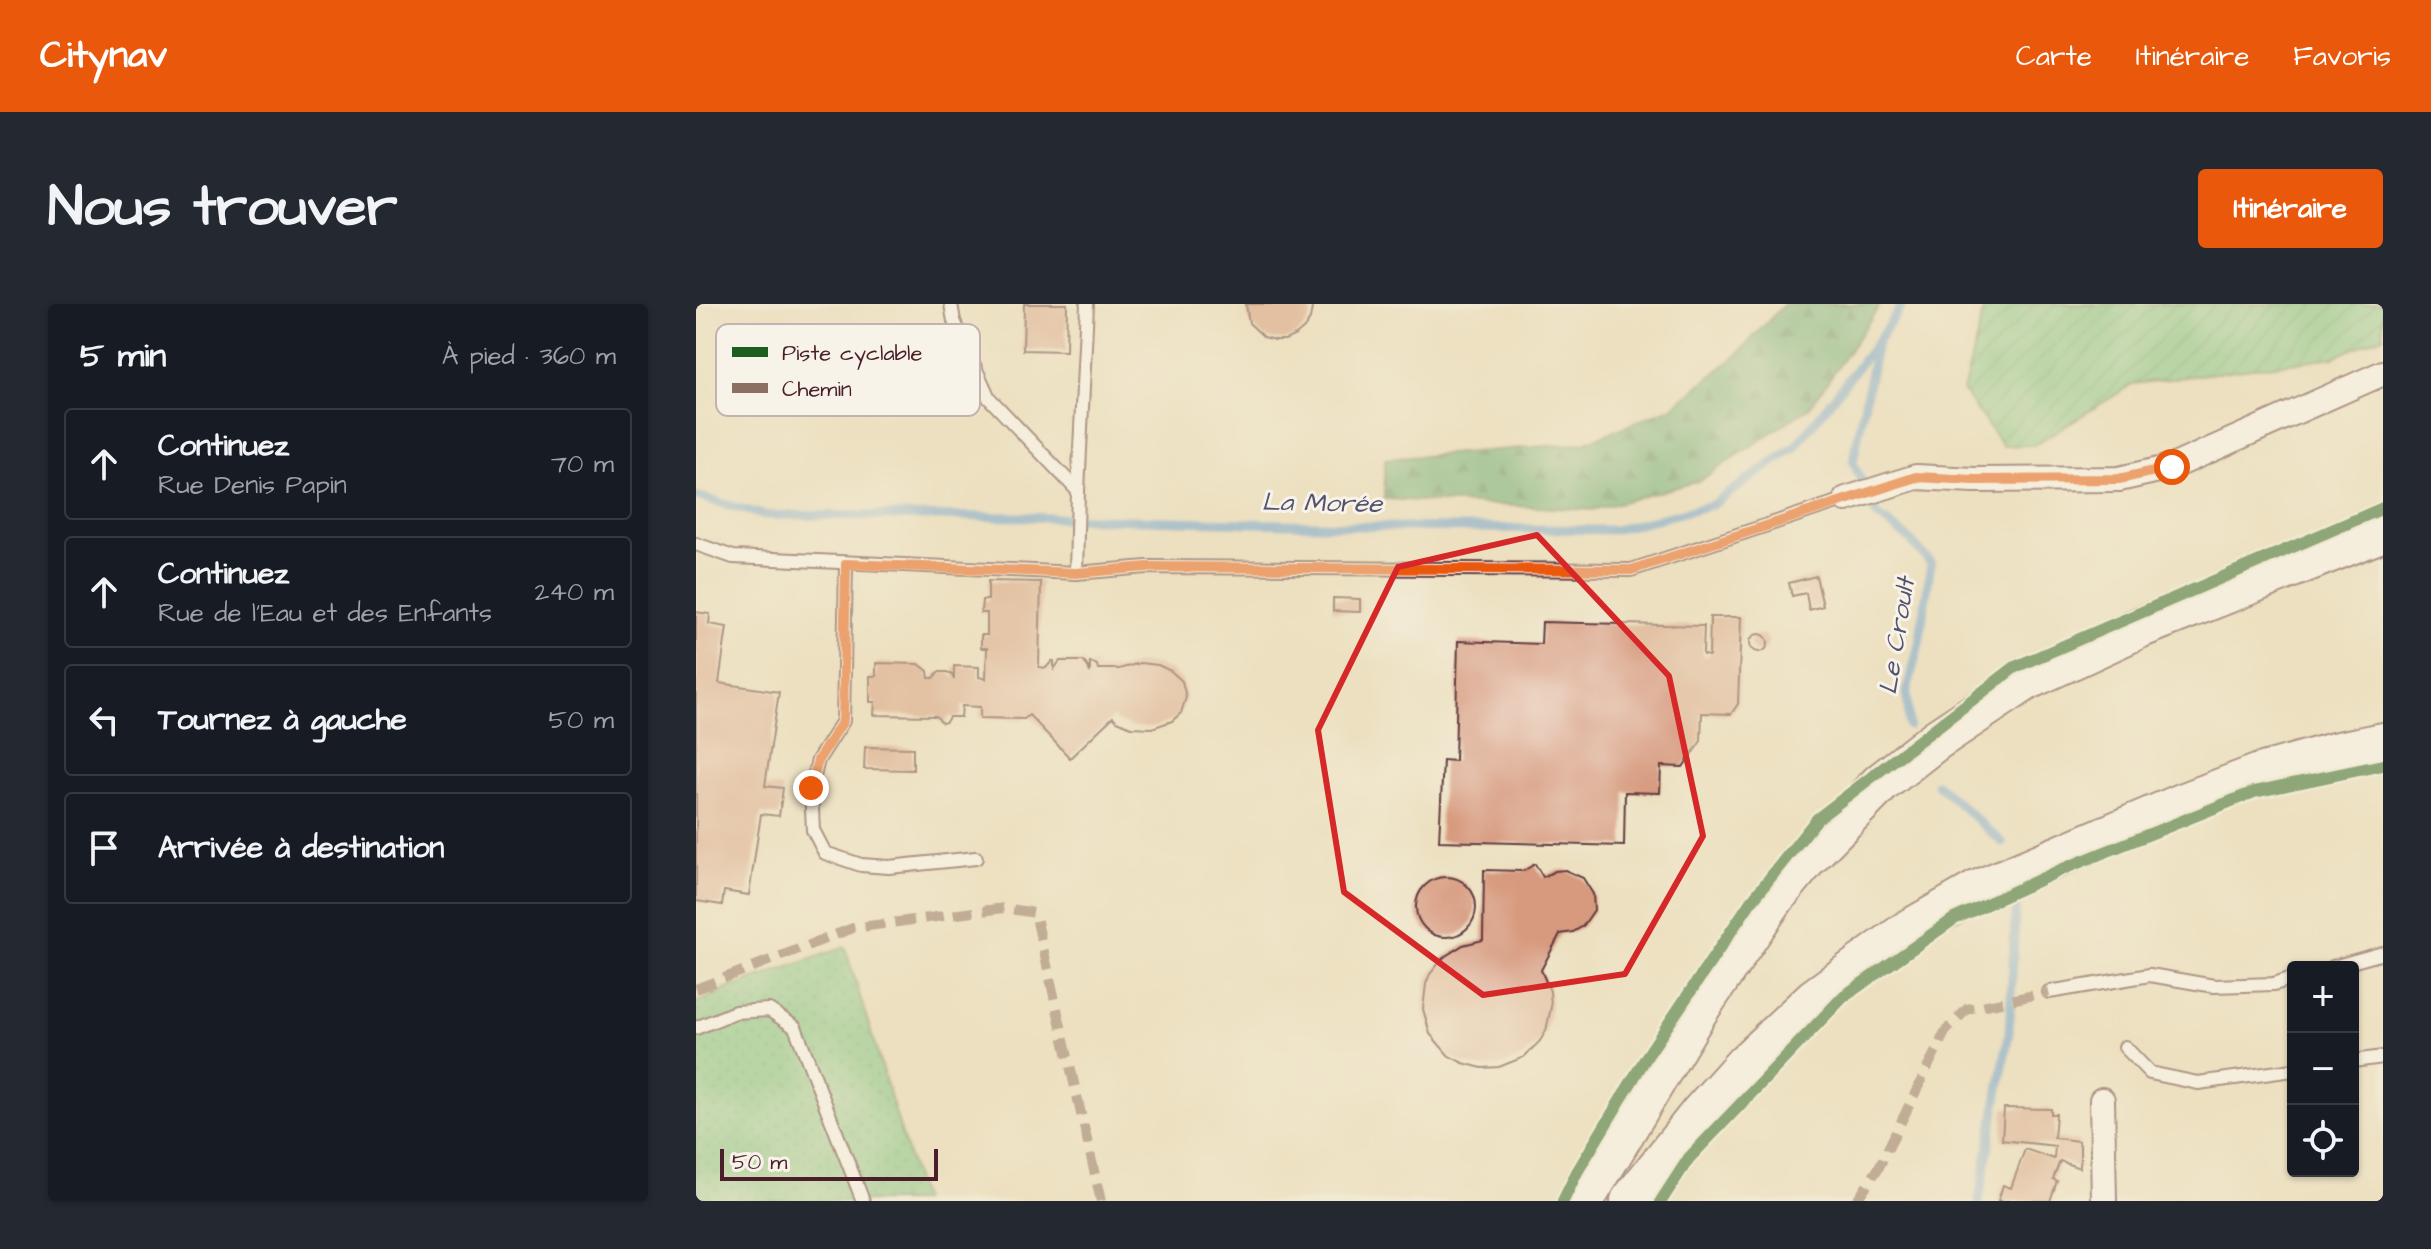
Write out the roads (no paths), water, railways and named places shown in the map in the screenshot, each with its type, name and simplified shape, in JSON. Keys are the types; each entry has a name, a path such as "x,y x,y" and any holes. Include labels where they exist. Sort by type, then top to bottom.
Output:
{"main road":[{"path":"1583,1201 1696,1013 1774,898 1808,857 1881,783 1972,715 2026,680 2141,627 2383,531"},
{"path":"1631,1201 1700,1114 1745,1064 1814,999 1909,930 1977,891 2182,804 2260,774 2383,743"}],"street":[{"path":"1846,499 1916,477 2119,479 2172,467 2383,373"},
{"path":"2102,1100 2104,1201"}],"lane":[{"path":"951,304 955,324"},
{"path":"1076,573 1087,304"},
{"path":"980,378 989,398 1078,491"},
{"path":"696,544 733,557 1076,573 1147,567 1631,570 1846,499"},
{"path":"846,564 843,721 818,760 811,788 813,830 825,853 861,865 889,867 976,858"},
{"path":"2354,961 2383,953"},
{"path":"2049,992 2150,975 2214,986 2274,984 2287,980"},
{"path":"696,1028 735,1012 769,1010 795,1027 863,1201"},
{"path":"2125,1047 2150,1073 2198,1083 2287,1071"},
{"path":"2359,1060 2383,1057"}],"waterway":[{"name":"Le Croult","path":"1903,304 1877,342 1853,462 1876,514 1907,537 1931,563 1919,644 1907,691 1909,726"},
{"name":"La Morée","path":"696,496 764,515 1026,517 1614,530 1712,505 1795,447 1877,342"},
{"name":"Le Croult","path":"1937,784 2003,843"},
{"name":"Le Croult","path":"1979,1201 2009,1033 2016,904"}]}
